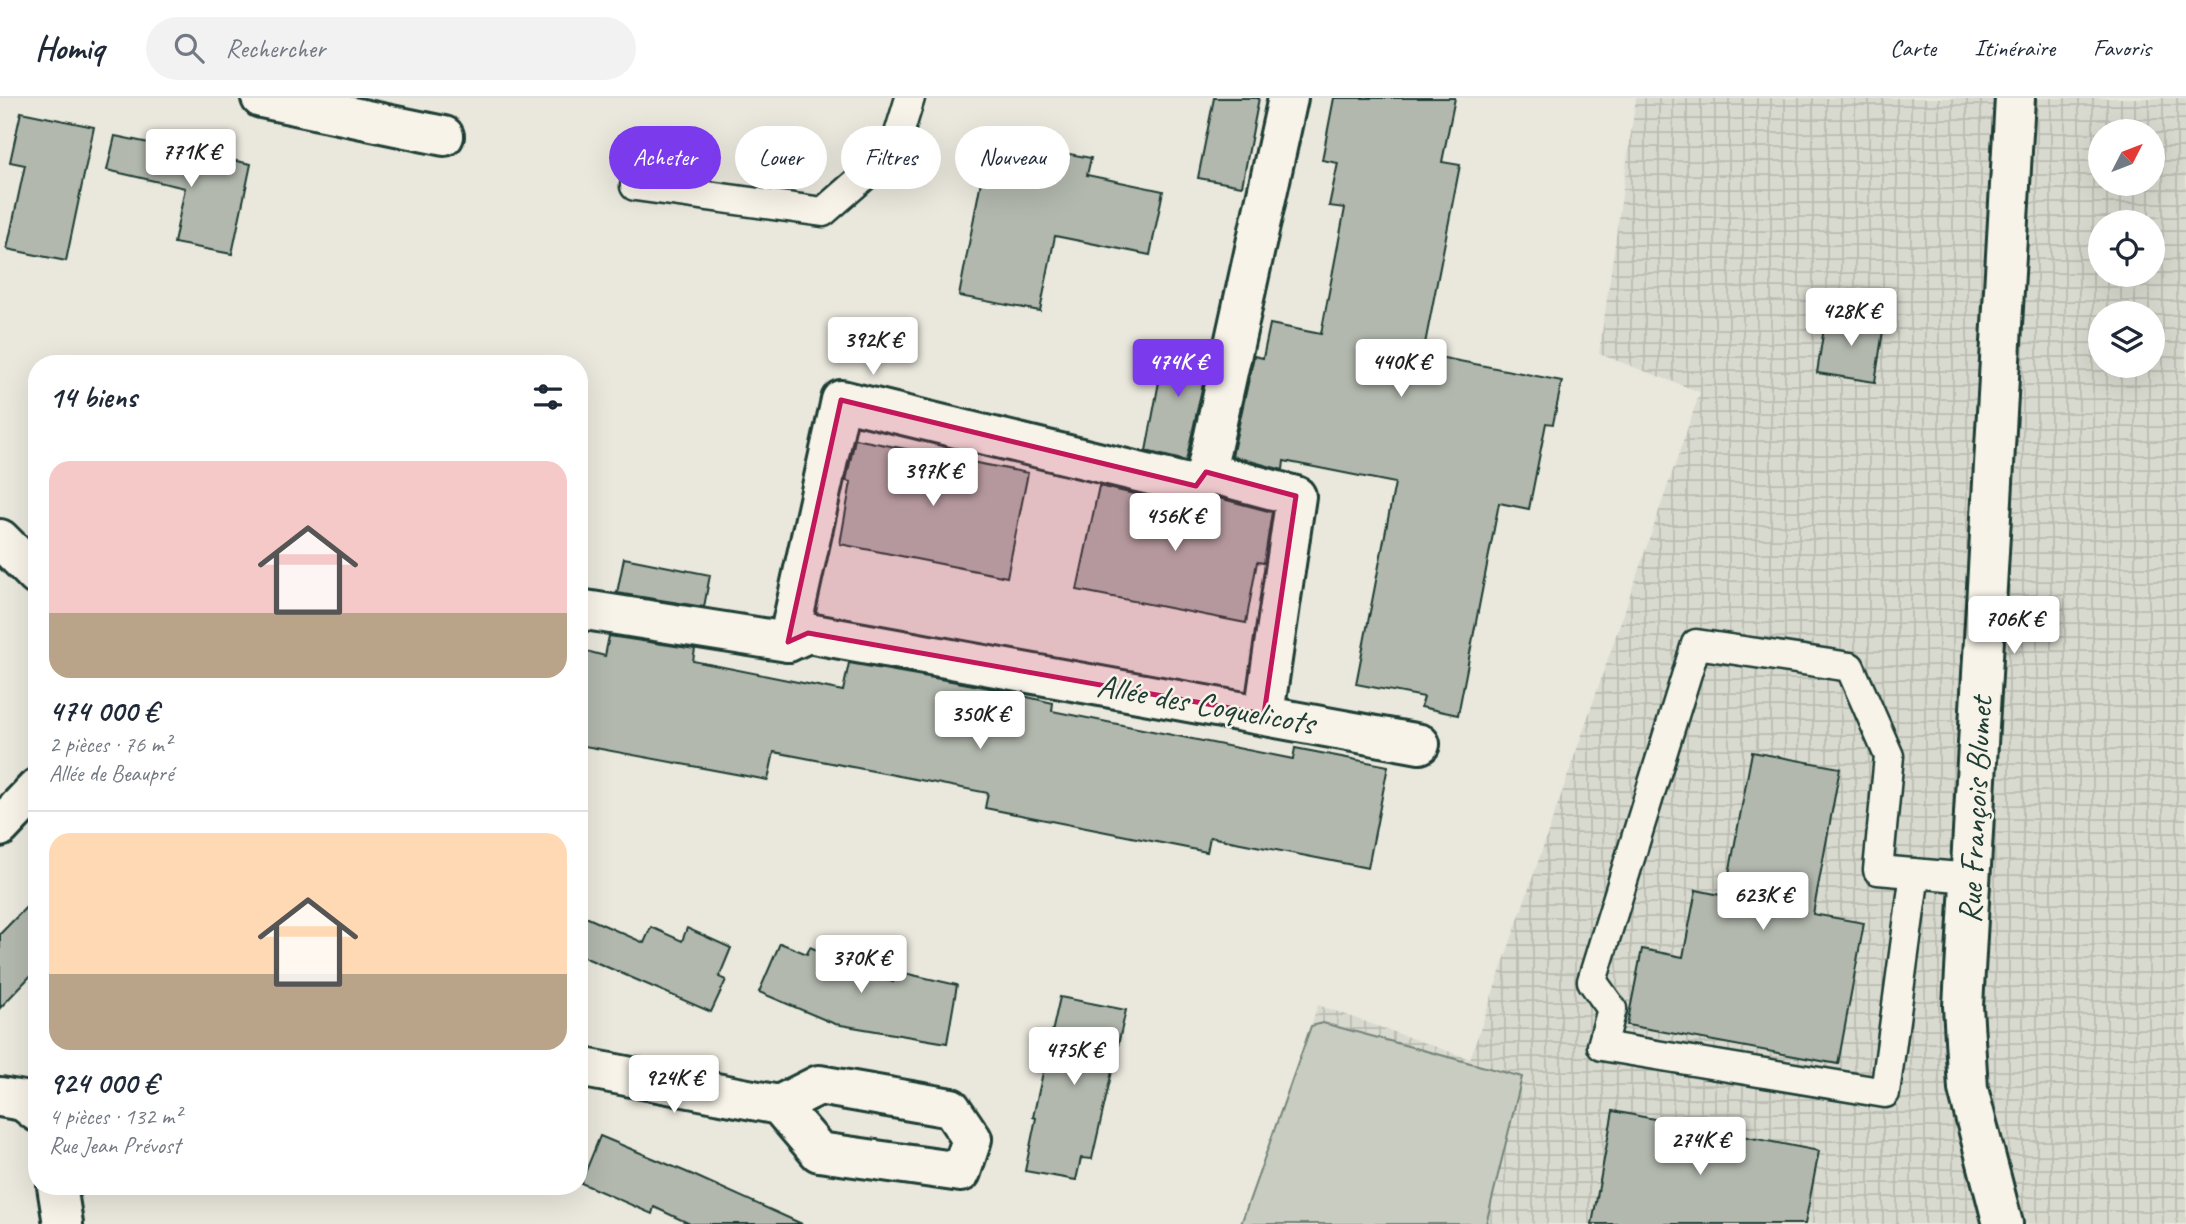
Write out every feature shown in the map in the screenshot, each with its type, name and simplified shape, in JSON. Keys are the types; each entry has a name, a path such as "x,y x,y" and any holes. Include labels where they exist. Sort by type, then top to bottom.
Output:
{"street":[{"path":"261,98 444,136"},
{"path":"788,642 841,400 1196,486 1206,472 1288,98"},
{"name":"Rue François Blumet","path":"2003,1224 1968,1089 1963,1006 2015,98"},
{"path":"1206,472 1296,496 1264,714"},
{"path":"0,539 28,567"},
{"name":"Allée des Coquelicots","path":"588,610 788,642 808,633 1420,744"},
{"path":"0,827 28,797"},
{"path":"588,1069 779,1105"},
{"path":"58,1195 63,1224"}],"lane":[{"path":"657,189 823,212 894,150 910,98"},
{"path":"1916,873 1885,1093 1602,1046 1612,1009 1591,981 1696,644 1850,667 1889,756 1878,870 1971,877"}],"highlighted area":[{"path":"841,400 1196,486 1206,472 1296,496 1264,714 808,633 788,642"}],"shaded area":[{"path":"1636,98 2186,98 2186,1224 1241,1224 1318,1005 1470,1059 1700,392 1599,354"},
{"path":"1323,1023 1522,1077 1486,1224 1241,1224 1311,1026"}],"building":[{"path":"1214,98 1259,98 1242,186 1198,178"},
{"path":"1334,98 1455,98 1442,162 1460,165 1423,354 1562,381 1553,424 1546,423 1529,509 1499,503 1458,715 1421,707 1424,697 1356,684 1395,483 1284,461 1283,470 1232,456 1254,356 1263,358 1270,324 1321,334 1345,208 1329,206 1338,163 1322,160"},
{"path":"21,112 94,127 66,261 7,249 25,165 10,162"},
{"path":"115,136 251,164 232,254 174,243 185,188 107,170"},
{"path":"1070,154 1091,158 1087,175 1163,191 1150,255 1055,236 1040,311 959,296 979,189 1070,189"},
{"path":"1826,315 1884,324 1875,382 1817,373"},
{"path":"1167,339 1211,348 1186,461 1146,451"},
{"path":"855,439 1028,473 1007,577 840,544 851,482 846,481"},
{"path":"1099,486 1191,507 1204,506 1215,497 1272,512 1264,563 1257,562 1246,623 1077,590"},
{"path":"624,558 710,575 704,607 617,593"},
{"path":"609,636 695,649 693,661 843,691 849,663 985,687 1053,703 1052,711 1293,759 1295,748 1388,766 1368,868 1210,837 1207,852 985,808 988,793 774,752 768,780 588,747 588,651 605,656"},
{"path":"1752,752 1840,768 1813,914 1864,923 1838,1064 1627,1025 1642,949 1683,957 1696,890 1725,896"},
{"path":"28,905 28,978 0,1008 0,934"},
{"path":"588,918 644,943 651,927 682,941 687,928 731,948 719,977 726,980 711,1012 588,959"},
{"path":"780,943 807,954 810,947 893,982 895,971 957,985 947,1043 835,1024 759,992"},
{"path":"1060,997 1126,1010 1092,1159 1081,1158 1076,1180 1025,1171 1036,1118 1033,1117"},
{"path":"1613,1111 1819,1151 1805,1224 1592,1224"},
{"path":"600,1136 802,1224 690,1224 654,1207 652,1214 588,1186 588,1166"}]}
